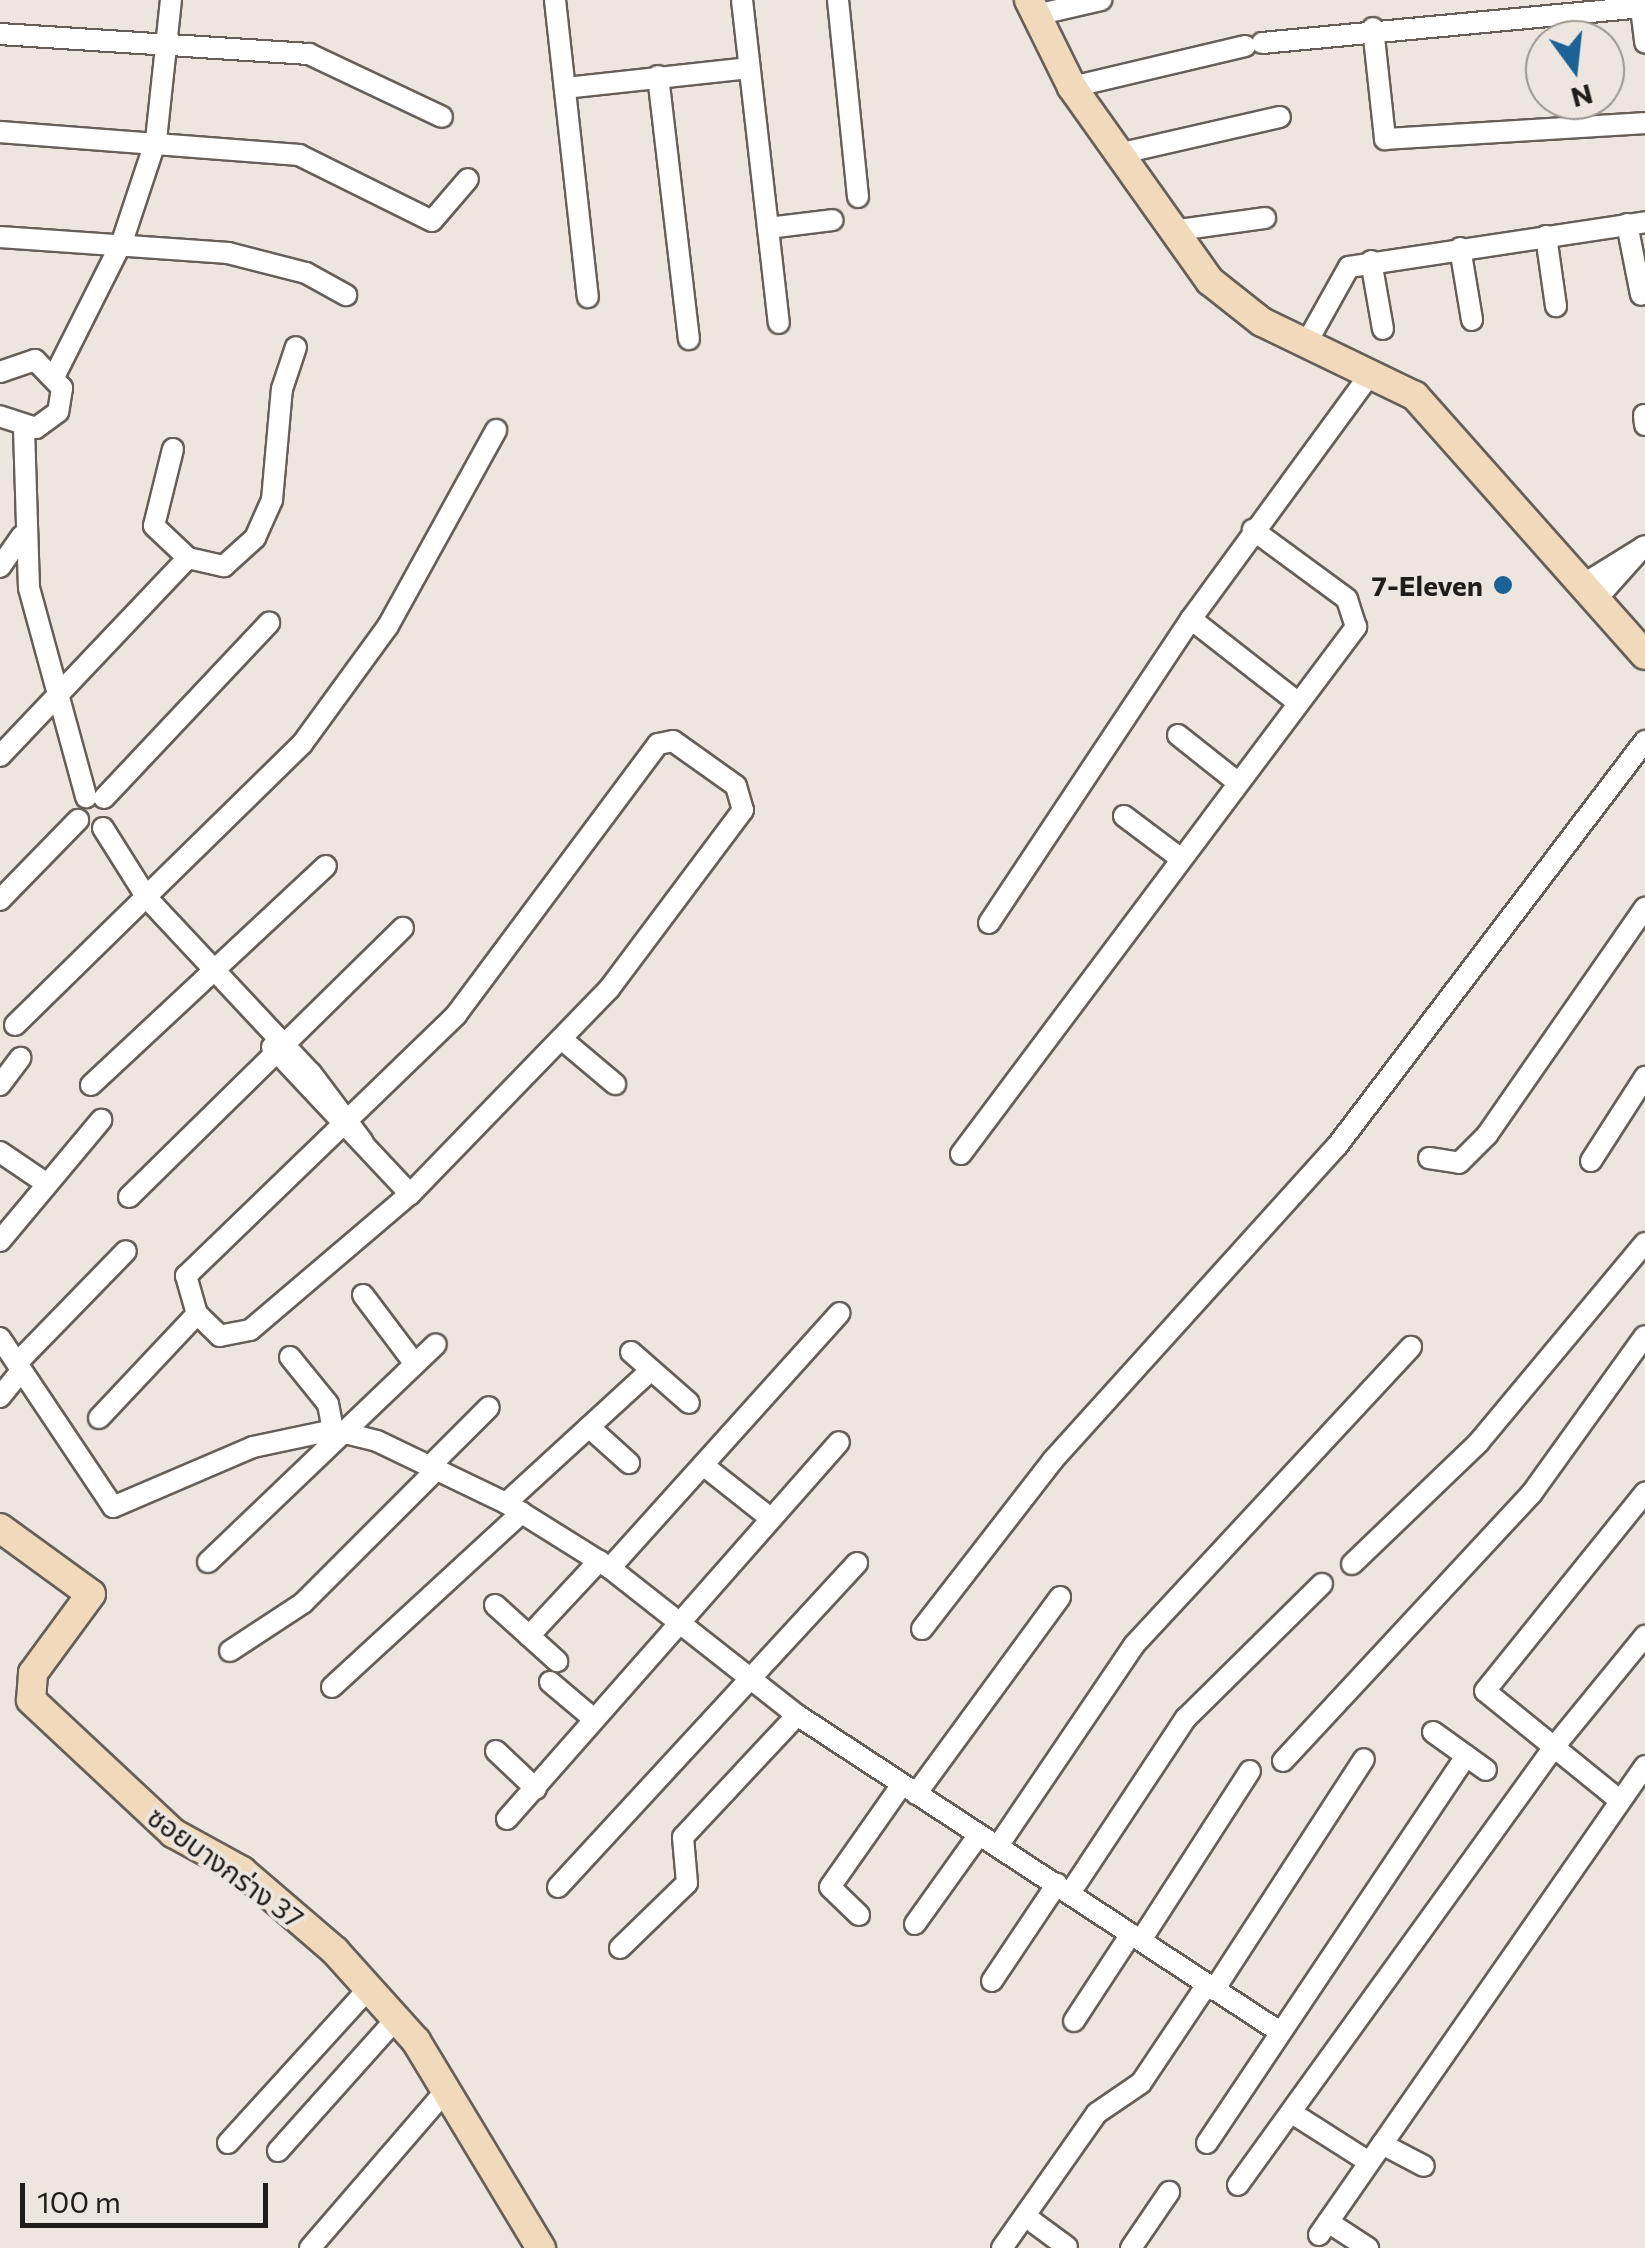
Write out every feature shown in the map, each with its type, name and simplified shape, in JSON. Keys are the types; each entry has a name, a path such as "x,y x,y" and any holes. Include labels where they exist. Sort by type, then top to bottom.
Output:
{"street":[{"path":"24,429 58,412 56,373 122,242 156,140 170,45 171,0"},
{"path":"555,0 588,297"},
{"path":"742,0 779,323"},
{"path":"838,0 858,197"},
{"path":"1101,0 1032,7 1072,86 1170,230 1238,306 1372,372 1438,420 1593,589 1645,655"},
{"path":"1072,86 1254,45 1373,28 1643,8 1645,44"},
{"path":"1373,28 1385,139 1645,122"},
{"path":"0,34 309,54 442,117"},
{"path":"565,88 749,68"},
{"path":"658,76 689,339"},
{"path":"1118,154 1280,118"},
{"path":"0,132 156,140 299,155 432,221 468,179"},
{"path":"1170,230 1265,218"},
{"path":"768,228 833,220"},
{"path":"1307,342 1342,272 1371,261 1636,223 1641,295"},
{"path":"1546,236 1556,306"},
{"path":"0,237 122,242 269,261 346,295"},
{"path":"1460,248 1472,320"},
{"path":"1371,261 1383,329"},
{"path":"173,449 151,510 164,543 188,558 224,566 255,538 280,468 279,412 296,347"},
{"path":"0,372 36,360 56,373"},
{"path":"988,923 1191,619 1372,372"},
{"path":"1644,415 1645,425"},
{"path":"0,416 24,429"},
{"path":"24,429 22,536 54,700 95,798 111,812 102,828"},
{"path":"16,1026 147,898 346,686 496,430"},
{"path":"961,1154 1296,701 1356,627 1356,608 1254,530"},
{"path":"0,567 22,536"},
{"path":"1593,589 1644,546"},
{"path":"0,756 188,558"},
{"path":"1191,619 1296,701"},
{"path":"0,900 269,623"},
{"path":"1178,735 1236,782"},
{"path":"672,740 736,786 743,810 564,1041 410,1194 242,1336 220,1336 196,1314 186,1276 345,1123 508,955 658,744 672,740"},
{"path":"922,1629 1053,1460 1326,1160 1645,741"},
{"path":"1124,816 1180,858"},
{"path":"78,820 102,828 147,898 212,976 410,1194"},
{"path":"91,1085 326,866"},
{"path":"1430,1158 1459,1163 1486,1135 1645,908"},
{"path":"128,1197 275,1045 403,928"},
{"path":"564,1041 614,1084"},
{"path":"0,1085 20,1058"},
{"path":"1592,1160 1645,1077"},
{"path":"0,1241 101,1120"},
{"path":"0,1152 48,1184"},
{"path":"1352,1564 1466,1456 1645,1243"},
{"path":"0,1398 19,1367 126,1250"},
{"path":"363,1295 415,1364"},
{"path":"529,1636 703,1464 840,1313"},
{"path":"99,1418 196,1314"},
{"path":"0,1338 113,1506 253,1446 338,1431 433,1468 514,1507 605,1564 797,1715 1280,2032"},
{"path":"1282,1761 1532,1494 1644,1340"},
{"path":"208,1562 338,1431 436,1344"},
{"path":"915,1924 988,1841 1134,1645 1410,1347"},
{"path":"630,1352 689,1404"},
{"path":"290,1357 328,1404 338,1431"},
{"path":"332,1687 650,1370"},
{"path":"230,1651 302,1603 489,1408"},
{"path":"589,1427 629,1462"},
{"path":"507,1818 579,1746 589,1715 839,1442"},
{"path":"703,1464 770,1518"},
{"path":"1618,1800 1485,1690 1645,1493"},
{"name":"ซอยบางกร่าง 37","path":"0,1528 91,1594 33,1673 31,1700 173,1832 292,1910 370,1988 448,2088 541,2248"},
{"path":"558,1887 858,1563"},
{"path":"992,1981 1186,1718 1322,1584"},
{"path":"859,1915 830,1887 1060,1597"},
{"path":"495,1604 557,1661"},
{"path":"1238,2185 1554,1747 1645,1636"},
{"path":"550,1682 589,1715"},
{"path":"620,1948 687,1883 683,1837 797,1715"},
{"path":"1433,1732 1486,1770"},
{"path":"496,1751 536,1789"},
{"path":"1206,2143 1466,1756"},
{"path":"1002,2248 1096,2113 1141,2084 1364,1759"},
{"path":"1368,2248 1324,2228 1645,1766"},
{"path":"1074,2021 1250,1771"},
{"path":"228,2143 370,1988"},
{"path":"278,2151 397,2018"},
{"path":"310,2248 448,2088"},
{"path":"1292,2113 1369,2162"},
{"path":"1382,2144 1424,2166"},
{"path":"1131,2248 1169,2192"},
{"path":"1024,2216 1067,2248"}],"place":[{"name":"7-Eleven","path":"1503,585"}]}
